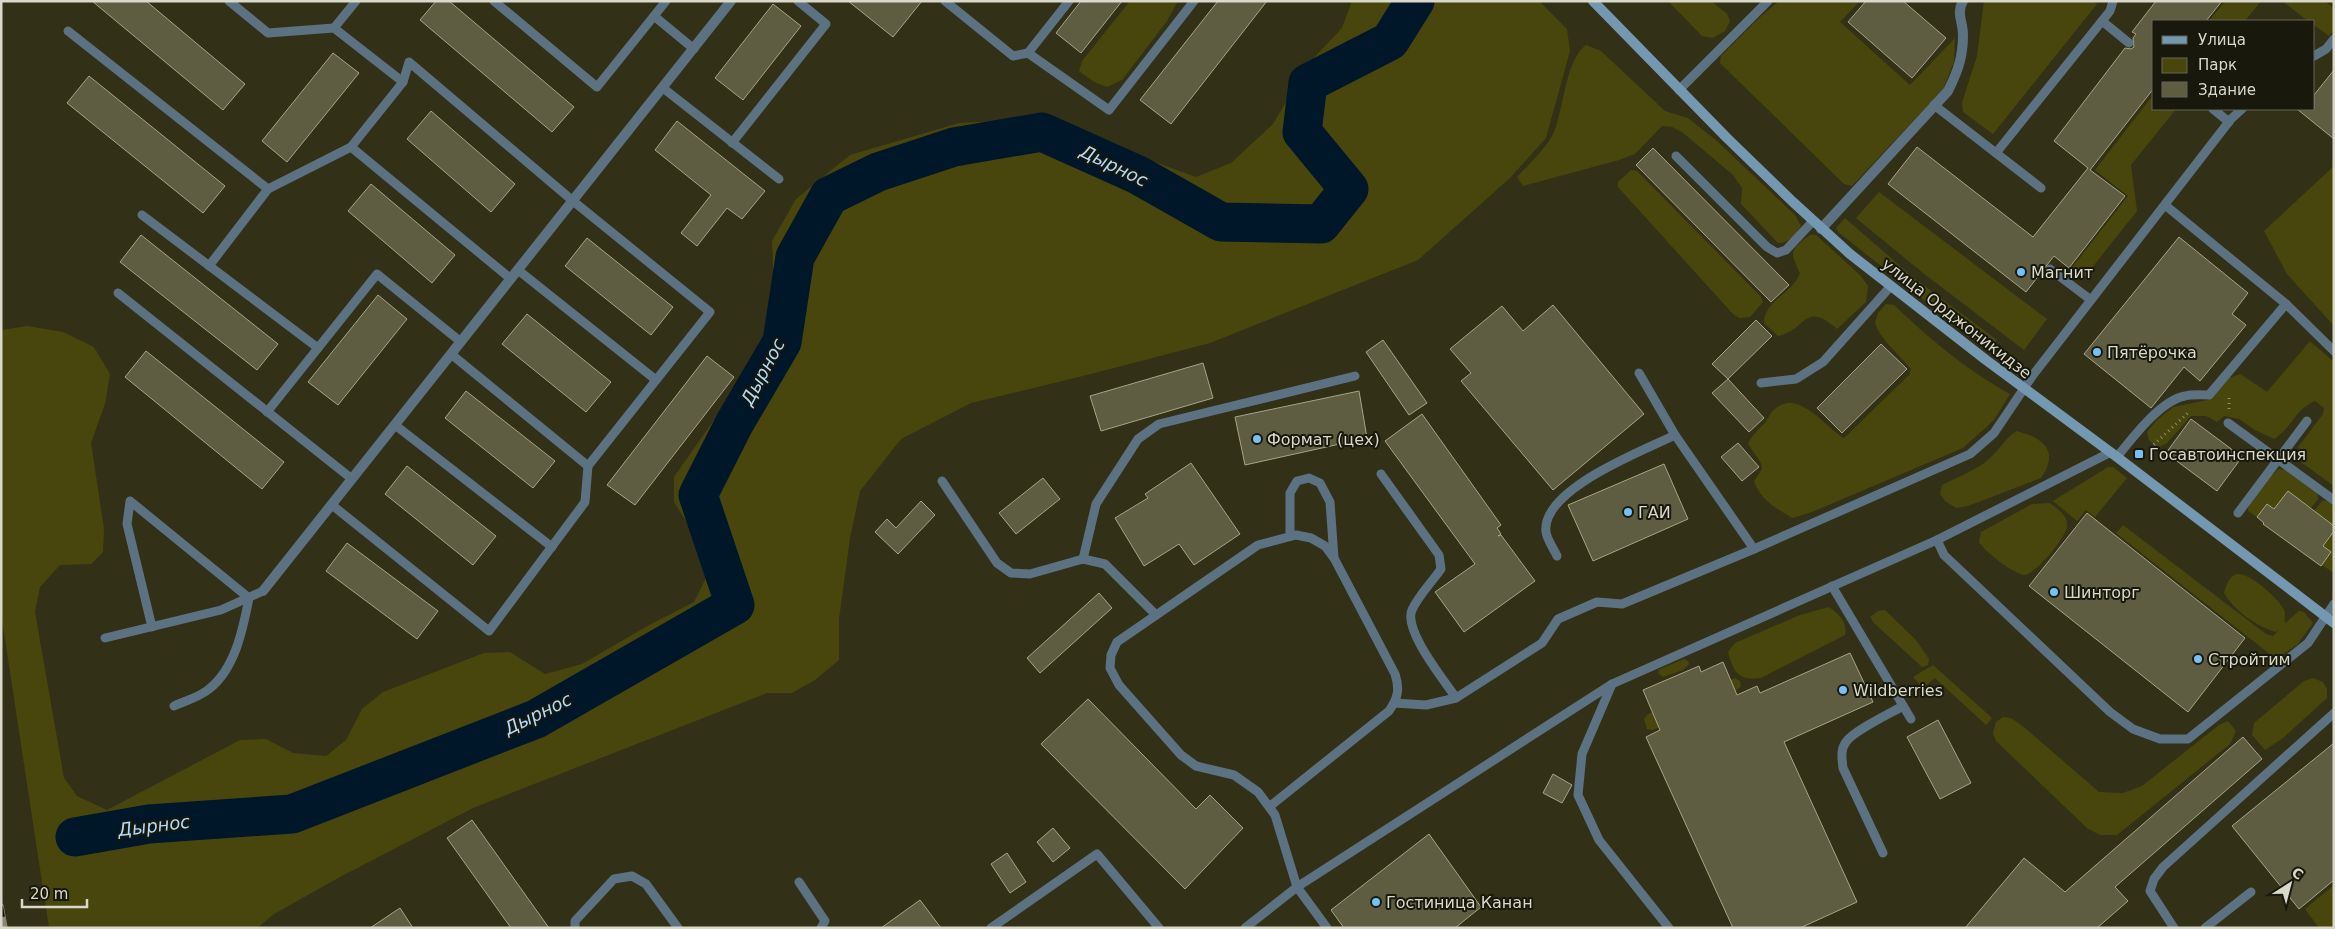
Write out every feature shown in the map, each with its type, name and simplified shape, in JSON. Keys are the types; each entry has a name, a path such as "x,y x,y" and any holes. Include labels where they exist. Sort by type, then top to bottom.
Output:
{"main road":[{"name":"улица Орджоникидзе","path":"1593,1 1679,90 1817,225 1890,287 2024,389 2114,454 2334,623"}],"street":[{"path":"263,591 731,1"},
{"path":"1817,225 1948,91 1960,67 1963,34 1958,10 1963,1"}],"lane":[{"path":"229,1 268,33 334,28 403,82"},
{"path":"334,28 356,1"},
{"path":"494,1 597,87 666,1"},
{"path":"732,142 826,24 798,1"},
{"path":"945,1 1013,56 1028,53 1069,1"},
{"path":"1028,53 1109,110 1194,1"},
{"path":"1679,90 1768,1"},
{"path":"1996,154 2110,11 2113,1"},
{"path":"654,16 694,49"},
{"path":"2102,21 2129,43"},
{"path":"68,31 268,189"},
{"path":"2315,55 2326,49 2334,39"},
{"path":"209,266 268,189 352,147 403,82 409,62 573,201 710,312 588,466 585,502 489,631 332,505"},
{"path":"663,88 778,179"},
{"path":"1934,106 2041,188"},
{"path":"2214,110 2230,122"},
{"path":"1394,703 1426,706 1456,698 1542,643 1558,619 1597,602 1622,604 1754,549 1970,454 1994,433 2024,389 2091,300 2241,110"},
{"path":"352,147 511,279"},
{"path":"1676,156 1767,247 1777,253 1786,250 1817,225"},
{"path":"2165,205 2286,304 2334,351"},
{"path":"142,215 318,348"},
{"path":"2050,269 2091,300"},
{"path":"518,270 656,380"},
{"path":"267,412 377,274 461,342"},
{"path":"1761,383 1796,379 1823,362 1890,287"},
{"path":"118,293 352,479"},
{"path":"1245,928 1297,887 1612,684 1937,540 2114,454 2168,403 2185,396 2209,395 2286,304"},
{"path":"451,354 588,466"},
{"path":"1639,373 1675,435 1754,549"},
{"path":"1083,559 1096,504 1138,439 1159,424 1355,376"},
{"path":"2238,513 2307,421"},
{"path":"2228,423 2334,500"},
{"path":"396,425 552,547"},
{"path":"1557,556 1546,531 1551,508 1582,480 1675,435"},
{"path":"1380,474 1439,555 1441,569 1412,611 1410,622 1414,634 1456,698"},
{"path":"1290,536 1290,493 1297,482 1309,478 1320,483 1330,502 1334,558"},
{"path":"942,481 997,563 1011,574 1030,574 1083,559 1105,564 1156,615"},
{"path":"152,626 127,524 130,501 249,598"},
{"path":"1269,807 1389,710 1398,694 1395,674 1334,558 1325,546 1311,538 1290,536 1258,545 1117,642 1111,655 1110,668 1119,684 1181,755 1196,766 1234,774 1258,792 1269,807 1275,815 1297,887 1327,928"},
{"path":"1937,540 1944,556 2110,712 2133,729 2160,739 2188,739 2296,655 2308,643 2334,604"},
{"path":"1832,586 1911,719"},
{"path":"105,638 221,610 263,591"},
{"path":"174,706 208,690 225,674 243,626 249,598"},
{"path":"1612,684 1582,754 1578,795 1599,840 1669,928"},
{"path":"1883,853 1843,768 1841,754 1846,741 1903,706"},
{"path":"2174,928 2150,891 2154,879 2163,867 2334,713"},
{"path":"991,928 1097,854 1159,928"},
{"path":"575,928 575,921 614,879 632,876 646,884 678,928"},
{"path":"799,882 825,921 821,928"},
{"path":"2206,928 2251,892"}],"path":[{"path":"2150,448 2191,410"}],"green space":[{"path":"1130,1 1178,1 1167,21 1122,80 1107,87 1094,82 1079,71 1082,61"},
{"path":"1352,1 1539,1 1567,29 1570,51 1546,138 1510,178 1418,260 1210,343 971,403 901,439 860,491 850,538 839,619 839,660 815,680 792,693 767,693 473,808 340,877 274,914 257,928 49,928 1,613 1,330 27,326 63,332 94,347 110,374 105,404 91,443 104,529 103,552 91,564 60,565 40,587 35,612 64,778 77,796 107,810 240,740 266,739 293,753 326,756 346,740 362,709 383,692 484,653 510,652 545,674 582,664 651,624 694,602 707,576 698,540 674,502 674,477 760,354 774,290 772,241 796,199 850,155 959,123 1037,119 1196,177 1231,163 1273,124 1309,63 1342,28"},
{"path":"1668,1 1711,1 1727,14 1730,21 1725,31 1713,38 1702,36"},
{"path":"1779,1 1860,1 1840,22 1910,85 1955,38 1954,62 1943,89 1852,186 1844,184 1720,63 1721,56"},
{"path":"1984,1 2093,1 2097,4 1993,134 1963,112 1962,103 1977,56"},
{"path":"2225,1 2261,1 2246,20 2210,20"},
{"path":"2282,1 2325,1 2334,9 2334,30 2329,36 2315,26 2315,20 2307,20"},
{"path":"1586,45 1601,51 1665,111 1688,118 1717,141 1795,215 1801,226 1794,235 1786,242 1778,243 1741,204 1742,188 1733,175 1682,132 1672,127 1662,126 1635,154 1523,186 1517,177 1551,138 1557,122 1569,73 1579,52"},
{"path":"2152,97 2152,110 2175,110 2131,165 2137,211 2083,279 2071,269 2128,196 2095,170"},
{"path":"2334,166 2334,326 2287,274 2264,231"},
{"path":"1631,170 1637,171 1761,297 1763,302 1750,317 1739,318 1733,314 1618,187 1618,182"},
{"path":"1879,192 2047,319 2024,350 1923,273 1856,218"},
{"path":"1845,218 1914,278 1997,340 1989,351 1838,232 1836,228"},
{"path":"1810,235 1816,235 1860,275 1868,286 1866,302 1837,329 1818,317 1811,317 1788,333 1778,336 1764,323 1765,315 1800,273 1794,260 1793,252 1798,244"},
{"path":"1886,304 1894,305 1949,353 2010,394 1994,420 1963,448 1812,512 1792,518 1769,503 1757,488 1754,481 1762,469 1761,463 1748,444 1771,413 1780,405 1790,403 1800,405 1809,410 1844,438 1909,375 1911,369 1881,336 1875,323 1878,313"},
{"path":"2310,341 2334,362 2334,486 2302,463 2298,447 2323,414 2324,408 2315,401 2303,408 2285,430 2274,439 2255,430 2239,419 2224,416 2217,422 2206,416 2191,416 2167,443 2157,448 2149,440 2147,432 2156,421 2173,407 2208,400 2226,379 2240,374 2267,392"},
{"path":"2016,431 2034,437 2046,447 2049,453 2049,460 2041,478 1968,506 1956,508 1945,501 1940,494 1942,485 1983,464"},
{"path":"2108,467 2113,467 2127,478 2095,517 2086,510 2077,521 2053,501"},
{"path":"2278,469 2285,470 2317,491 2318,499 2311,508 2288,491 2274,509 2267,504 2257,517 2248,511 2251,499"},
{"path":"2329,500 2334,502 2334,526 2314,511 2322,501"},
{"path":"2049,503 2066,518 2066,531 2050,554 2030,573 2020,574 2007,567 1979,542 1981,532 2032,504"},
{"path":"2123,525 2266,634 2273,636 2280,629 2276,632 2254,622 2239,611 2224,593 2228,582 2234,575 2242,574 2249,577 2269,592 2284,610 2285,623 2299,611 2304,612 2313,623 2297,645 2276,659 2116,533"},
{"path":"2334,531 2334,573 2322,565 2323,546"},
{"path":"1829,607 1842,619 1846,631 1845,635 1761,678 1742,677 1735,670 1728,652 1735,643 1800,615"},
{"path":"1885,610 1916,640 1929,659 1928,665 1922,667 1874,623 1870,617 1878,611"},
{"path":"1684,659 1689,664 1683,670 1663,677 1659,674 1658,670"},
{"path":"1933,665 1992,718 1986,725 1935,678 1923,688 1913,677"},
{"path":"1735,678 1740,681 1741,686 1736,691 1653,730 1647,729 1644,719 1648,714"},
{"path":"2313,678 2323,682 2327,689 2327,698 2283,738 2265,750 2252,735 2254,723 2304,681"},
{"path":"2003,717 2011,718 2024,727 2099,792 2123,793 2142,786 2219,725 2228,721 2236,731 2230,744 2117,835 2100,835 2087,828 1996,741 1993,733 1996,722"},
{"path":"2334,885 2334,928 2319,928 2305,909"}],"building":[{"path":"92,1 146,1 245,84 223,110"},
{"path":"436,1 449,1 574,107 552,132 420,20"},
{"path":"848,1 922,1 893,37"},
{"path":"1081,1 1122,1 1081,53 1056,33"},
{"path":"1218,1 1267,1 1171,124 1140,100"},
{"path":"1866,1 1903,1 1946,38 1912,78 1848,22"},
{"path":"2156,1 2222,1 2207,20 2152,20 2152,91 2090,170 2125,196 2069,268 2054,256 2026,292 1888,184 1917,147 2033,237 2088,168 2054,141 2125,48 2131,49 2134,47 2133,38 2136,34 2132,32"},
{"path":"773,4 801,26 743,100 715,78"},
{"path":"333,53 359,73 287,162 262,141"},
{"path":"2334,70 2334,139 2298,110 2315,110 2315,94"},
{"path":"89,76 225,186 203,213 67,103"},
{"path":"431,111 515,184 491,212 407,139"},
{"path":"677,121 765,191 742,219 727,208 697,246 681,233 711,195 655,150"},
{"path":"1653,148 1789,285 1771,302 1636,165"},
{"path":"371,184 455,255 432,283 348,211"},
{"path":"141,235 278,344 257,370 120,262"},
{"path":"2179,237 2248,293 2232,314 2246,325 2200,381 2184,367 2151,408 2084,354"},
{"path":"587,238 673,307 651,335 565,266"},
{"path":"378,295 407,319 338,405 308,382"},
{"path":"1553,305 1644,414 1553,490 1461,381 1471,373 1450,349 1502,306 1523,331"},
{"path":"527,314 611,382 586,412 502,344"},
{"path":"1756,320 1772,336 1728,379 1712,364"},
{"path":"1383,340 1427,403 1409,415 1366,352"},
{"path":"1881,344 1907,369 1842,433 1817,408"},
{"path":"146,351 284,462 262,489 125,377"},
{"path":"707,356 734,377 635,505 607,485"},
{"path":"1203,363 1213,398 1101,431 1090,396"},
{"path":"1728,379 1764,418 1749,432 1712,393"},
{"path":"466,391 555,461 533,488 445,418"},
{"path":"1359,391 1367,438 1245,465 1235,417"},
{"path":"1422,414 1501,525 1497,528 1501,534 1498,536 1501,535 1535,581 1464,632 1435,592 1475,564 1385,441"},
{"path":"2191,419 2242,457 2217,491 2166,453"},
{"path":"1738,443 1759,467 1742,481 1721,457"},
{"path":"1191,463 1240,534 1194,565 1179,544 1144,566 1115,518 1148,498 1145,494"},
{"name":"ГАИ","path":"1664,464 1688,519 1593,561 1568,505"},
{"path":"407,466 496,536 473,565 385,494"},
{"path":"1043,478 1060,499 1016,534 999,513"},
{"path":"2288,491 2334,526 2334,531 2323,546 2331,552 2321,566 2263,524 2257,517 2267,504 2274,509"},
{"path":"921,501 935,515 898,554 875,532 887,519 896,528"},
{"path":"2087,513 2245,638 2188,712 2029,586"},
{"path":"347,543 438,611 417,639 326,571"},
{"path":"1099,593 1112,608 1040,673 1027,658"},
{"path":"1850,653 1873,702 1784,742 1857,902 1800,928 1733,928 1646,737 1660,730 1643,690 1699,666 1701,672 1723,662 1737,695 1757,686 1760,693"},
{"path":"1088,699 1196,809 1210,795 1243,828 1185,889 1041,744"},
{"path":"1938,720 1971,783 1940,799 1907,737"},
{"path":"2243,737 2262,759 2115,887 2128,901 2097,928 1965,928 2024,858 2065,892"},
{"path":"2334,743 2334,880 2299,909 2232,826"},
{"path":"1553,774 1572,785 1562,803 1543,793"},
{"path":"472,820 549,928 511,928 447,838"},
{"path":"1053,828 1070,848 1053,862 1037,842"},
{"path":"1429,834 1481,907 1455,928 1344,928 1331,910"},
{"path":"1007,853 1026,882 1010,893 991,864"},
{"path":"920,900 941,928 881,928"},
{"path":"400,908 413,928 370,928"}],"waterway":[{"name":"Дырнос","path":"75,837 149,824 292,814 536,719 735,605 698,495 734,424 782,342 795,257 829,196 878,172 954,147 1042,132 1138,175 1221,222 1321,224 1349,189 1302,132 1308,83 1390,41 1415,1"}],"railway":[{"path":"1,906 5,928"}],"place":[{"name":"Магнит","path":"2021,272"},
{"name":"Пятёрочка","path":"2097,352"},
{"name":"Формат (цех)","path":"1257,439"},
{"name":"Госавтоинспекция","path":"2139,454"},
{"name":"ГАИ","path":"1628,512"},
{"name":"Шинторг","path":"2054,592"},
{"name":"Стройтим","path":"2198,659"},
{"name":"Wildberries","path":"1843,690"},
{"name":"Гостиница Канан","path":"1376,902"}]}
